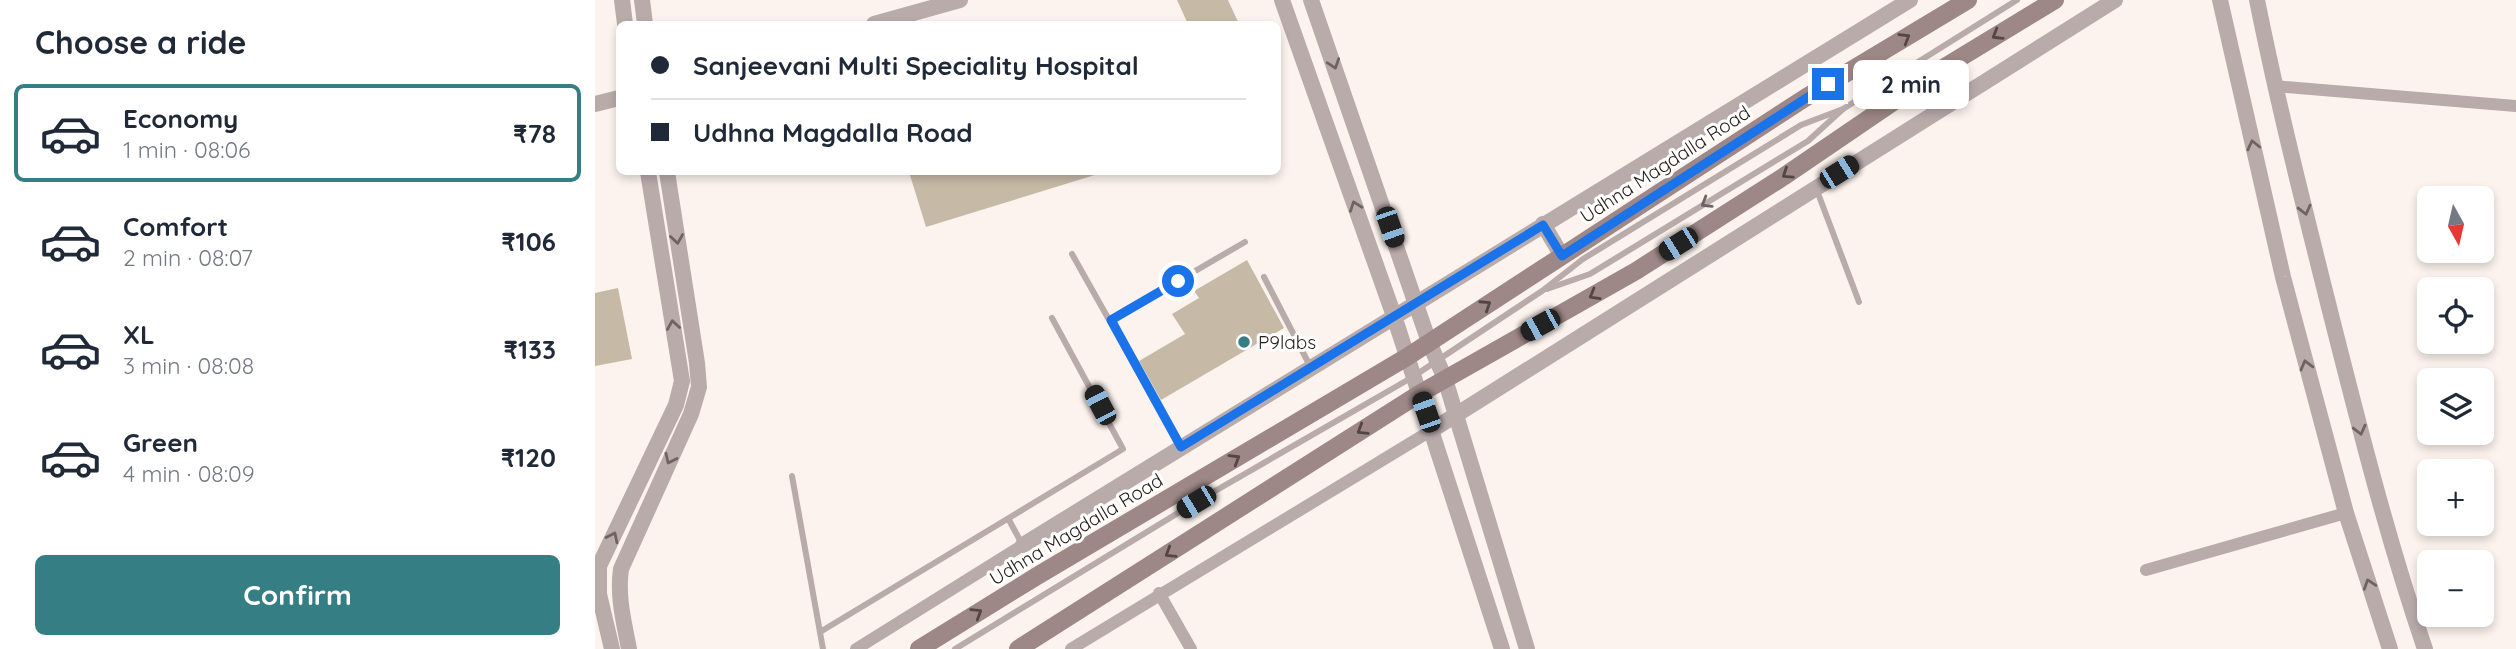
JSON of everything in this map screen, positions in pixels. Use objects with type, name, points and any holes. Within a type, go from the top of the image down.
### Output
[{"type":"main road","name":"Udhna Magdalla Road","points":[[919,649],[1049,568],[1407,357],[1805,98],[1968,0]]},
{"type":"main road","points":[[1018,649],[1419,394],[1636,271],[1783,177],[1940,70],[2055,0]]},
{"type":"street","points":[[622,0],[625,21]]},
{"type":"street","points":[[642,0],[645,21]]},
{"type":"street","points":[[1282,0],[1394,316],[1502,649]]},
{"type":"street","points":[[1311,0],[1429,342],[1445,379],[1527,649]]},
{"type":"street","points":[[856,649],[1910,0]]},
{"type":"street","points":[[1071,649],[1159,593],[1432,430],[2115,0]]},
{"type":"street","points":[[2220,0],[2283,277],[2346,513],[2390,649]]},
{"type":"street","points":[[2257,0],[2274,86],[2374,485],[2396,566],[2425,649]]},
{"type":"street","points":[[885,21],[955,1]]},
{"type":"street","points":[[2274,86],[2516,106]]},
{"type":"street","points":[[595,104],[616,99]]},
{"type":"street","points":[[612,649],[597,584],[599,566],[676,405],[682,381],[648,175]]},
{"type":"street","points":[[629,649],[621,611],[621,569],[691,414],[699,387],[667,175]]},
{"type":"street","points":[[1543,225],[1562,256]]},
{"type":"street","points":[[2145,570],[2346,513]]},
{"type":"street","points":[[1159,593],[1191,649]]},
{"type":"lane","points":[[1542,291],[1590,274],[1808,141],[1843,109],[2017,0]]},
{"type":"lane","points":[[955,649],[1196,502],[1414,376],[1542,291],[1583,259],[1801,125],[1843,109]]},
{"type":"lane","points":[[1816,187],[1859,302]]},
{"type":"lane","points":[[1111,320],[1245,242]]},
{"type":"lane","points":[[1073,254],[1181,447]]},
{"type":"lane","points":[[1264,277],[1311,368]]},
{"type":"lane","points":[[820,632],[1123,449],[1052,318]]},
{"type":"lane","points":[[792,476],[823,649]]},
{"type":"lane","points":[[1009,520],[1023,545]]},
{"type":"building","points":[[1177,0],[1228,0],[1238,21],[1187,21]]},
{"type":"building","points":[[910,175],[1095,175],[926,227]]},
{"type":"building","points":[[1247,260],[1284,328],[1161,400],[1139,361],[1185,334],[1172,314],[1199,298],[1194,291]]},
{"type":"building","points":[[618,288],[632,359],[595,366],[595,293]]},
{"type":"place","name":"P9labs","points":[[1244,342]]},
{"type":"route","points":[[1178,281],[1111,320],[1181,447],[1543,225],[1562,256],[1828,84]]}]
